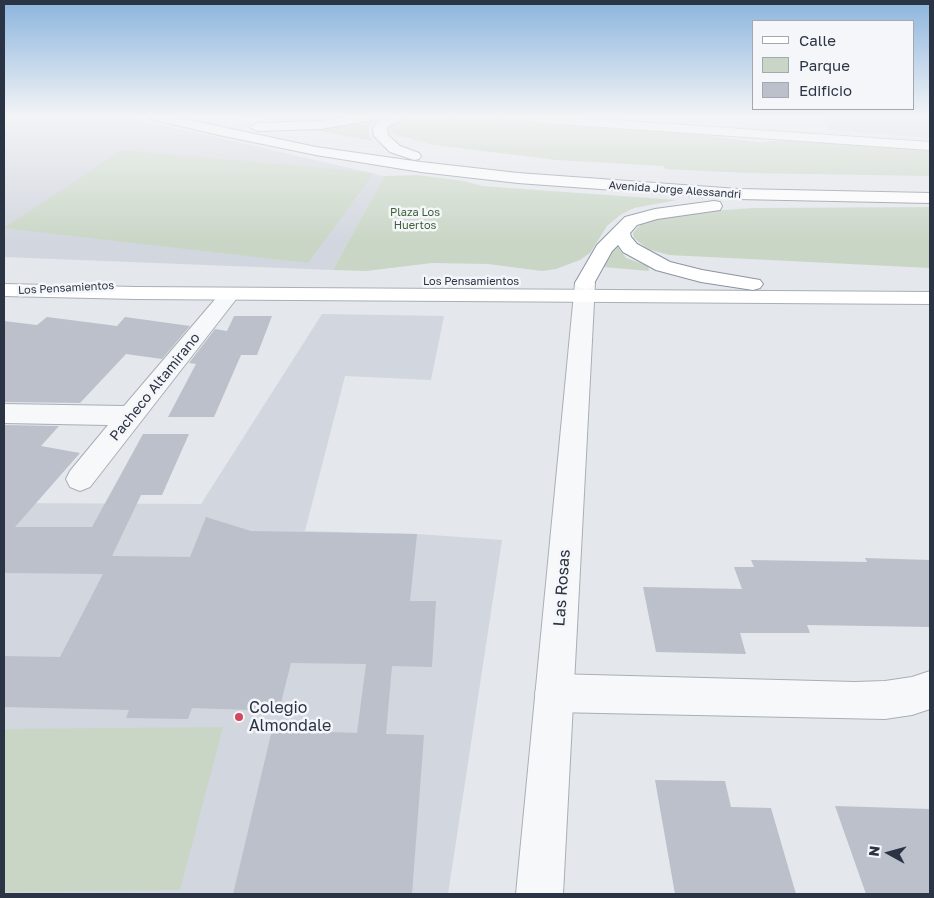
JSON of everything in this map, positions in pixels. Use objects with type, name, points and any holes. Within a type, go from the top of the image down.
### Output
[{"type":"main road","name":"Avenida Jorge Alessandri","points":[[363,158],[459,172],[620,187],[803,196],[930,198]]},
{"type":"main road","name":"Avenida Jorge Alessandri","points":[[431,158],[537,170],[678,180],[799,186],[930,188]]},
{"type":"main road","points":[[584,288],[604,249],[631,221],[655,214],[803,196]]},
{"type":"main road","points":[[620,231],[622,238],[630,248],[663,266],[701,276],[753,284]]},
{"type":"main road","name":"Los Pensamientos","points":[[8,290],[235,282],[584,288],[930,298]]},
{"type":"main road","name":"Los Pensamientos","points":[[8,290],[230,294],[753,284],[930,288]]},
{"type":"street","name":"Las Rosas","points":[[539,894],[584,288]]},
{"type":"street","name":"Pacheco Altamirano","points":[[80,479],[230,294]]},
{"type":"street","points":[[4,414],[131,416]]},
{"type":"street","points":[[554,693],[855,701],[885,700],[912,696],[930,690]]},
{"type":"shaded area","points":[[4,158],[306,158],[384,176],[333,270],[4,257]]},
{"type":"shaded area","name":"Colegio Almondale","points":[[322,314],[444,316],[431,380],[345,376],[305,531],[417,534],[502,540],[448,894],[4,894],[4,503],[201,504]]},
{"type":"green space","points":[[110,158],[209,158],[374,173],[308,263],[4,228]]},
{"type":"green space","points":[[539,158],[930,158],[930,176],[746,173],[665,169],[664,166]]},
{"type":"green space","name":"Plaza Los Huertos","points":[[418,175],[464,181],[482,186],[677,200],[634,208],[620,215],[607,226],[590,253],[580,260],[556,269],[542,271],[488,264],[432,263],[366,271],[333,270],[384,176]]},
{"type":"green space","points":[[930,207],[930,268],[669,255],[648,249],[634,238],[633,233],[642,223],[652,219],[710,211],[753,208]]},
{"type":"green space","points":[[615,243],[626,258],[648,266],[649,271],[603,267]]},
{"type":"green space","points":[[223,727],[180,890],[4,892],[4,729]]},
{"type":"building","points":[[234,316],[272,316],[257,355],[241,355],[214,417],[168,417],[196,364],[189,363],[215,329],[227,331]]},
{"type":"building","points":[[47,317],[117,326],[125,317],[190,326],[162,359],[126,354],[80,403],[4,402],[4,321],[37,325]]},
{"type":"building","points":[[4,425],[59,426],[41,446],[80,453],[15,527],[92,527],[143,434],[189,434],[162,495],[141,495],[112,556],[190,557],[206,517],[251,531],[417,534],[410,601],[436,601],[432,667],[392,666],[386,734],[424,735],[412,894],[233,894],[272,730],[357,733],[366,664],[291,663],[279,711],[192,708],[188,719],[126,718],[129,710],[4,707],[4,656],[60,657],[103,574],[4,573]]},
{"type":"building","points":[[865,558],[930,560],[930,627],[807,625],[810,633],[740,633],[746,654],[656,652],[643,587],[742,589],[734,567],[754,567],[751,560],[867,562]]},
{"type":"building","points":[[655,780],[725,781],[731,807],[771,808],[796,894],[675,894]]},
{"type":"building","points":[[835,806],[930,809],[930,894],[866,894]]},
{"type":"place","name":"Colegio Almondale","points":[[239,717]]}]
